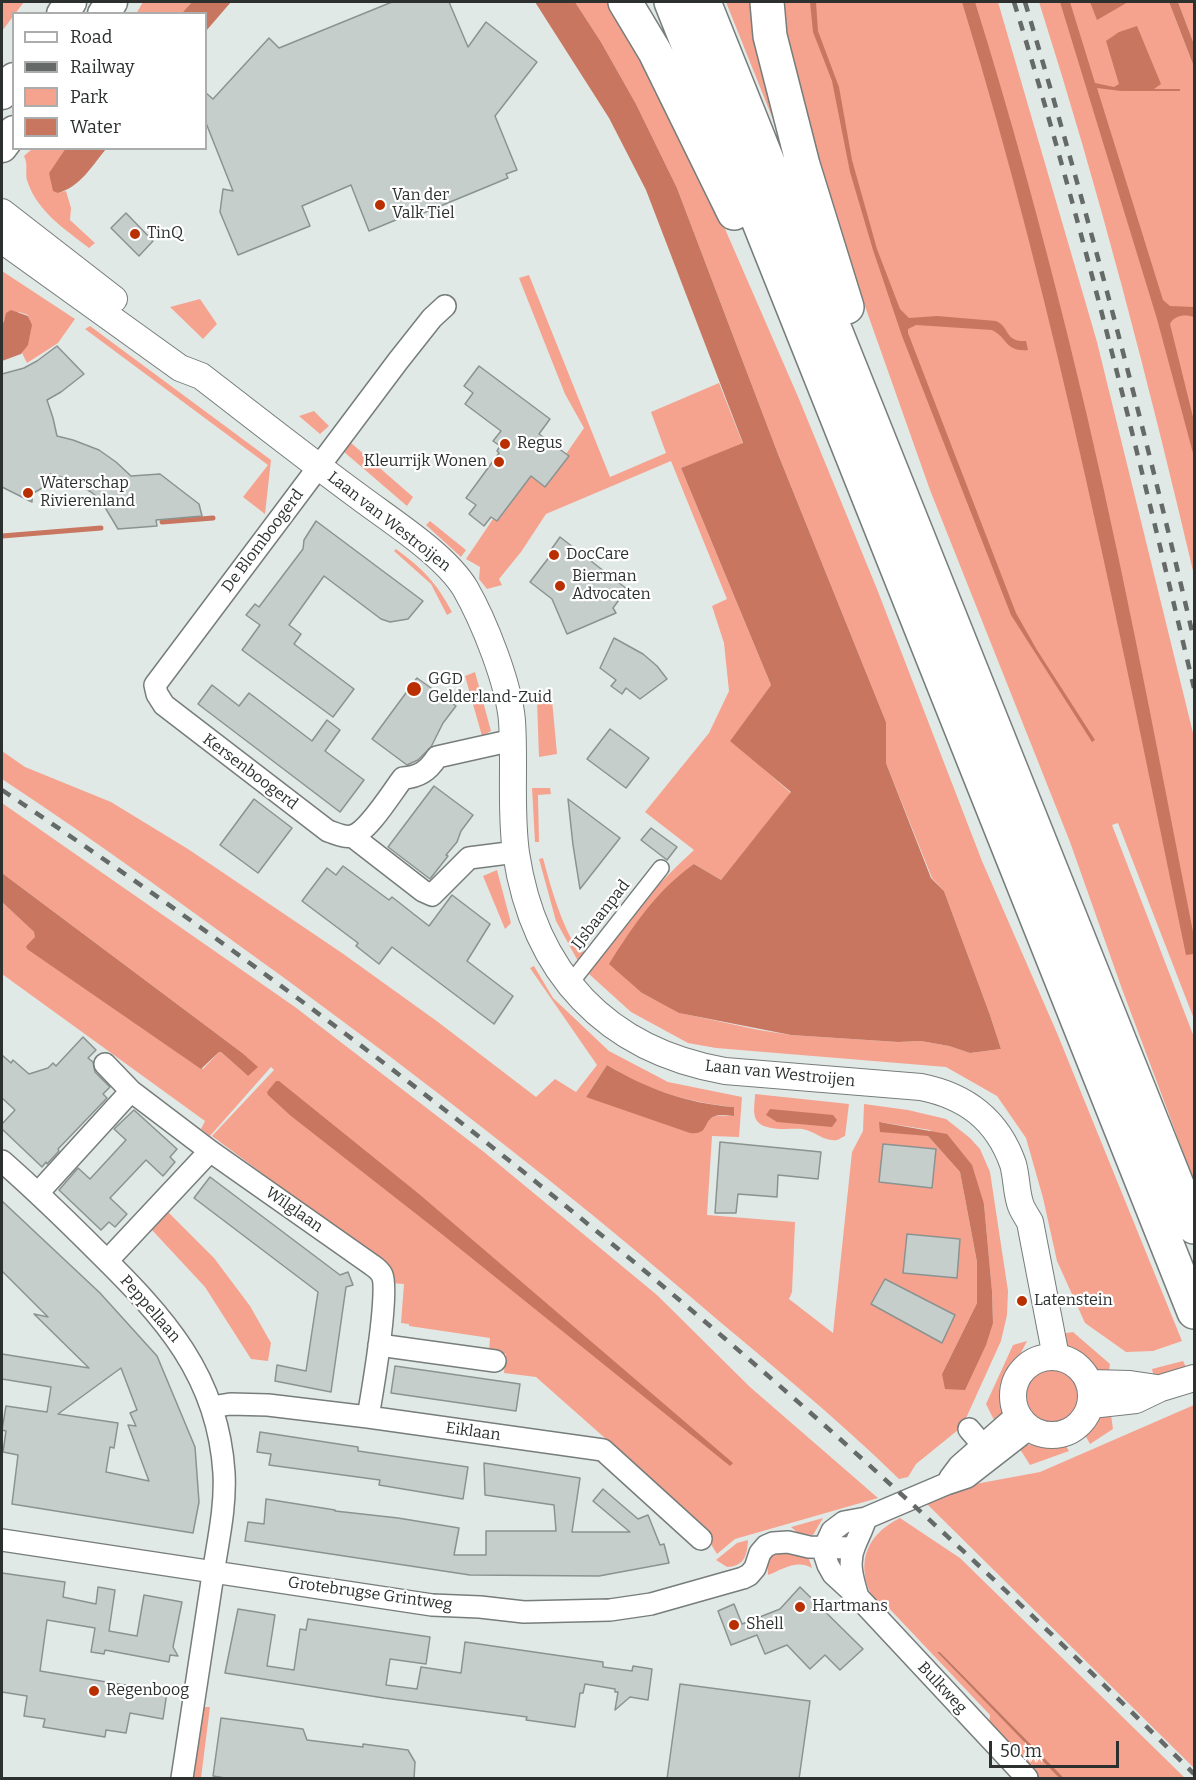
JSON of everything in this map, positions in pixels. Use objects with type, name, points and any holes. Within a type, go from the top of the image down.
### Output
[{"type":"highway","points":[[625,2],[655,52],[851,452]]},
{"type":"highway","points":[[671,2],[1194,1312]]},
{"type":"highway","points":[[704,2],[1194,1227]]},
{"type":"highway","points":[[767,2],[770,36],[803,165],[910,516]]},
{"type":"main road","points":[[2,94],[12,81]]},
{"type":"main road","points":[[2,147],[12,134]]},
{"type":"street","name":"Laan van Westroijen","points":[[2,212],[189,357],[201,376]]},
{"type":"street","name":"Laan van Westroijen","points":[[2,240],[180,368],[201,376],[427,549],[452,571],[473,604],[507,690],[512,718],[512,797],[516,852],[522,880],[546,948],[568,985],[585,1002],[622,1032],[664,1055],[694,1065],[725,1071],[921,1087],[939,1091],[966,1102],[984,1117],[1004,1144],[1013,1166],[1021,1205],[1030,1222],[1047,1358]]},
{"type":"street","name":"De Blomboogerd","points":[[157,694],[155,685],[425,327],[445,306]]},
{"type":"street","name":"Kersenboogerd","points":[[157,694],[164,705],[328,831],[342,836],[352,836],[423,891],[432,895],[469,858],[516,852]]},
{"type":"street","points":[[352,836],[364,829],[403,778],[415,777],[430,768],[437,757],[513,740]]},
{"type":"street","name":"IJsbaanpad","points":[[568,985],[661,868]]},
{"type":"street","points":[[105,1064],[131,1091],[210,1151],[107,1261]]},
{"type":"street","points":[[38,1192],[131,1091]]},
{"type":"street","name":"Wilglaan","points":[[210,1151],[372,1265],[382,1275],[384,1286],[379,1345],[368,1417]]},
{"type":"street","name":"Peppellaan","points":[[2,1161],[38,1192],[170,1328],[198,1374],[212,1407],[223,1456],[225,1493],[182,1779]]},
{"type":"street","points":[[379,1345],[495,1361]]},
{"type":"street","points":[[1047,1358],[1067,1359],[1084,1373],[1090,1394],[1086,1416],[1080,1424],[1070,1431],[1054,1435],[1045,1434],[1024,1421],[1014,1400],[1014,1386],[1026,1367],[1047,1358]]},
{"type":"street","points":[[1090,1394],[1136,1400],[1161,1388],[1194,1378]]},
{"type":"street","name":"Eiklaan","points":[[212,1407],[230,1404],[268,1405],[603,1450],[701,1539]]},
{"type":"street","points":[[946,1484],[959,1466],[981,1444],[1024,1421]]},
{"type":"street","points":[[825,1546],[829,1537],[844,1522],[866,1518],[967,1477],[981,1444]]},
{"type":"street","points":[[854,1548],[862,1533],[866,1518]]},
{"type":"street","name":"Grotebrugse Grintweg","points":[[2,1540],[432,1605],[524,1612],[610,1610],[651,1604],[717,1587],[749,1575],[760,1553],[766,1546],[773,1543],[788,1542],[809,1547],[854,1548]]},
{"type":"street","name":"Bulkweg","points":[[825,1546],[825,1556],[833,1574],[858,1597],[1027,1779]]},
{"type":"street","name":"Bulkweg","points":[[854,1548],[851,1569],[858,1597]]},
{"type":"green space","points":[[2,2],[24,2],[16,12],[12,12],[12,18],[2,31]]},
{"type":"green space","points":[[143,2],[192,2],[183,12],[137,12]]},
{"type":"green space","points":[[575,2],[613,2],[689,146],[799,399],[877,589],[982,861],[1057,1033],[1182,1341],[1153,1351],[1126,1352],[1085,1323],[1057,1261],[1043,1198],[1026,1138],[997,1096],[946,1067],[716,1048],[688,1043],[631,1012],[589,974],[637,909],[694,850],[645,812],[709,733],[729,691],[724,643],[712,606],[727,599],[671,461],[546,514],[521,552],[499,579],[502,585],[487,589],[479,579],[480,567],[466,559],[495,516],[500,518],[531,476],[546,483],[584,428],[565,394],[519,278],[529,275],[610,477],[666,453],[651,412],[719,383],[743,444],[681,468],[771,685],[731,740],[791,793],[721,880],[694,864],[642,993],[680,1013],[791,1035],[898,1042],[921,1041],[949,1046],[970,1053],[1001,1049],[944,891],[932,878],[886,763],[886,722],[778,454],[677,188],[636,104]]},
{"type":"green space","points":[[726,2],[761,2],[778,132]]},
{"type":"green space","points":[[783,2],[998,2],[1097,342],[1194,737],[1194,1019],[1118,823],[1112,825],[1194,1037],[1194,1181],[1070,842],[930,490],[837,227],[790,54]]},
{"type":"green space","points":[[1039,2],[1169,2],[1194,67],[1194,575],[1122,287]]},
{"type":"green space","points":[[1178,2],[1194,2],[1194,44]]},
{"type":"green space","points":[[31,150],[65,150],[49,173],[58,193],[66,191],[71,208],[70,220],[95,243],[89,248],[54,220],[39,203],[27,180],[24,156]]},
{"type":"green space","points":[[2,271],[75,319],[58,343],[27,363],[22,353],[30,334],[30,320],[28,315],[19,312],[2,323]]},
{"type":"green space","points":[[200,299],[217,324],[203,339],[170,307]]},
{"type":"green space","points":[[90,326],[271,460],[265,514],[243,497],[268,465],[85,329]]},
{"type":"green space","points":[[314,411],[329,426],[320,434],[299,416]]},
{"type":"green space","points":[[350,442],[413,497],[407,506],[343,451]]},
{"type":"green space","points":[[430,521],[466,550],[461,557],[426,525]]},
{"type":"green space","points":[[396,549],[428,577],[452,612],[447,615],[431,584],[394,551]]},
{"type":"green space","points":[[475,672],[491,731],[482,736],[465,676]]},
{"type":"green space","points":[[537,700],[552,700],[557,754],[539,757]]},
{"type":"green space","points":[[2,751],[25,767],[111,802],[188,849],[342,953],[438,1022],[536,1097],[555,1079],[576,1092],[597,1065],[530,968],[534,966],[553,998],[609,1051],[668,1082],[742,1097],[739,1137],[712,1136],[707,1215],[795,1222],[792,1292],[789,1299],[833,1333],[852,1152],[863,1131],[864,1104],[908,1110],[946,1119],[980,1149],[990,1172],[1008,1291],[1007,1315],[1001,1341],[967,1416],[958,1430],[916,1464],[908,1477],[899,1479],[849,1432],[771,1365],[643,1257],[493,1136],[287,980],[2,779]],"holes":[[[607,1065],[668,1094],[699,1102],[734,1107],[734,1116],[715,1116],[710,1119],[586,1097]],[[879,1122],[930,1130],[984,1204],[993,1323],[942,1374],[977,1303],[977,1262],[960,1172],[928,1136]]]},
{"type":"green space","points":[[532,788],[550,788],[551,794],[538,795],[539,842],[535,842]]},
{"type":"green space","points":[[2,803],[295,1007],[484,1152],[657,1295],[750,1387],[878,1498],[735,1539],[717,1554],[709,1541],[710,1531],[536,1377],[504,1373],[506,1354],[489,1351],[490,1338],[401,1323],[404,1284],[391,1283],[392,1270],[212,1136],[274,1070],[271,1067],[210,1136],[201,1129],[205,1121],[2,974],[2,902],[34,932],[36,937],[26,946],[203,1069],[221,1052],[248,1076],[241,1052],[2,873]]},
{"type":"green space","points":[[543,858],[558,907],[573,942],[579,953],[590,949],[579,963],[556,921],[539,859]]},
{"type":"green space","points":[[497,870],[511,923],[505,929],[483,876]]},
{"type":"green space","points":[[755,1094],[849,1104],[845,1136],[832,1140],[802,1129],[766,1127],[757,1121],[755,1115]]},
{"type":"green space","points":[[168,1212],[214,1258],[250,1306],[271,1343],[268,1361],[251,1359],[205,1287],[152,1230]]},
{"type":"green space","points":[[1073,1332],[1110,1364],[1108,1380],[1090,1369],[1065,1348],[1059,1334]]},
{"type":"green space","points":[[1027,1341],[1006,1382],[1006,1407],[996,1424],[986,1404],[1013,1345]]},
{"type":"green space","points":[[1183,1361],[1187,1369],[1154,1377],[1152,1369]]},
{"type":"green space","points":[[1048,1369],[1058,1369],[1068,1373],[1076,1381],[1080,1396],[1076,1411],[1068,1419],[1058,1423],[1048,1423],[1038,1419],[1030,1411],[1026,1401],[1026,1391],[1030,1381],[1038,1373]]},
{"type":"green space","points":[[1194,1405],[1194,1768],[927,1504],[970,1485],[1040,1472]]},
{"type":"green space","points":[[1110,1408],[1113,1429],[1090,1444],[1084,1433]]},
{"type":"green space","points":[[1063,1441],[1069,1451],[1030,1465],[1018,1446]]},
{"type":"green space","points":[[823,1518],[813,1535],[799,1534],[791,1527]]},
{"type":"green space","points":[[900,1518],[960,1558],[1185,1778],[1064,1778],[940,1652],[937,1652],[1059,1778],[1040,1778],[989,1725],[990,1715],[883,1602],[875,1602],[865,1577],[866,1554],[878,1534],[887,1525]]},
{"type":"green space","points":[[748,1540],[746,1555],[738,1564],[727,1567],[716,1560],[737,1543]]},
{"type":"green space","points":[[792,1550],[809,1559],[812,1568],[801,1564],[768,1575],[767,1561],[773,1552]]},
{"type":"green space","points":[[204,1707],[210,1707],[201,1778],[193,1778]]},
{"type":"water","points":[[192,2],[231,2],[207,30],[207,12],[183,12]]},
{"type":"water","points":[[535,2],[575,2],[636,104],[677,188],[778,454],[886,722],[886,763],[931,878],[944,891],[1001,1049],[970,1053],[949,1046],[921,1041],[898,1042],[791,1035],[679,1013],[642,993],[609,964],[637,923],[668,885],[694,864],[721,880],[791,792],[730,741],[771,685],[681,468],[743,443],[646,190],[609,118]]},
{"type":"water","points":[[810,2],[816,2],[818,31],[839,87],[852,160],[877,249],[900,309],[909,318],[937,316],[996,321],[1014,339],[1026,341],[1028,350],[1021,350],[1011,347],[992,330],[916,325],[908,329],[1016,613],[1095,740],[1092,742],[1011,615],[902,336],[850,172],[832,81],[813,32]]},
{"type":"water","points":[[962,2],[975,2],[1025,171],[1069,341],[1104,489],[1135,638],[1194,937],[1194,954],[1186,955],[1111,595],[1058,357],[1028,238]]},
{"type":"water","points":[[1060,2],[1070,2],[1095,83],[1114,87],[1119,84],[1106,41],[1119,32],[1137,26],[1161,84],[1154,89],[1180,89],[1180,91],[1121,91],[1097,88],[1163,300],[1170,306],[1194,307],[1194,317],[1180,316],[1170,324],[1194,421],[1194,457],[1157,319]]},
{"type":"water","points":[[1090,2],[1128,2],[1097,20]]},
{"type":"water","points":[[1169,2],[1178,2],[1194,44],[1194,67]]},
{"type":"water","points":[[65,150],[105,150],[79,181],[66,190],[58,193],[53,191],[49,173]]},
{"type":"water","points":[[11,310],[28,316],[32,325],[28,345],[21,354],[2,361],[2,323],[6,313]]},
{"type":"water","points":[[2,873],[258,1067],[248,1076],[219,1052],[201,1069],[27,949],[26,946],[35,937],[34,932],[2,902]]},
{"type":"water","points":[[607,1065],[668,1094],[699,1102],[734,1107],[734,1116],[713,1117],[703,1130],[690,1133],[586,1097]]},
{"type":"water","points":[[276,1081],[279,1081],[419,1194],[733,1463],[730,1466],[291,1116],[268,1095],[267,1092]]},
{"type":"water","points":[[770,1109],[833,1115],[837,1120],[832,1127],[777,1122],[766,1115]]},
{"type":"water","points":[[879,1122],[947,1134],[972,1165],[984,1204],[993,1323],[986,1345],[965,1390],[945,1389],[942,1374],[977,1303],[977,1262],[960,1172],[928,1136],[880,1132]]},
{"type":"water","points":[[937,1652],[940,1652],[1064,1778],[1059,1778]]},
{"type":"building","points":[[392,2],[449,2],[468,47],[486,22],[537,62],[495,116],[517,170],[506,174],[508,178],[421,214],[420,210],[369,231],[351,185],[302,206],[310,226],[238,255],[220,212],[223,189],[233,191],[207,126],[207,94],[213,99],[269,38],[279,48]]},
{"type":"building","points":[[126,213],[153,241],[139,256],[111,228]]},
{"type":"building","points":[[57,346],[84,374],[47,400],[57,436],[99,450],[131,476],[160,474],[199,504],[202,516],[156,520],[157,526],[118,529],[100,499],[72,480],[50,474],[42,488],[32,494],[32,502],[2,487],[2,374],[24,368]]},
{"type":"building","points":[[479,366],[550,419],[539,434],[569,456],[545,487],[531,476],[497,521],[491,517],[484,526],[469,514],[476,505],[466,498],[499,453],[497,451],[500,446],[493,441],[501,431],[465,404],[473,393],[464,386]]},
{"type":"building","points":[[316,521],[423,601],[408,619],[390,622],[381,619],[324,576],[289,625],[301,634],[294,644],[354,689],[333,717],[242,650],[260,625],[246,615],[255,604],[259,607],[303,549],[304,540]]},
{"type":"building","points":[[560,537],[627,589],[613,608],[616,613],[567,634],[552,599],[530,582],[550,556],[548,554]]},
{"type":"building","points":[[614,638],[643,654],[667,679],[640,699],[626,688],[622,694],[611,686],[616,680],[600,668]]},
{"type":"building","points":[[417,678],[456,706],[443,723],[431,747],[418,760],[407,765],[372,739]]},
{"type":"building","points":[[212,685],[239,706],[249,693],[312,741],[327,720],[340,730],[325,751],[364,780],[340,812],[198,704]]},
{"type":"building","points":[[610,729],[649,758],[626,788],[587,759]]},
{"type":"building","points":[[434,786],[473,815],[461,831],[457,842],[446,855],[448,856],[430,879],[388,847]]},
{"type":"building","points":[[254,799],[292,828],[258,873],[220,845]]},
{"type":"building","points":[[568,799],[620,838],[580,889],[573,845]]},
{"type":"building","points":[[651,828],[677,847],[667,860],[641,840]]},
{"type":"building","points":[[343,866],[389,900],[392,897],[429,926],[452,895],[490,924],[467,961],[513,996],[494,1024],[392,947],[379,964],[356,946],[358,943],[302,901],[327,868],[336,875]]},
{"type":"building","points":[[83,1037],[96,1050],[88,1058],[93,1062],[95,1072],[110,1087],[103,1094],[107,1098],[42,1167],[2,1129],[2,1124],[15,1110],[2,1098],[2,1055],[11,1063],[13,1060],[29,1074],[48,1068],[53,1063],[56,1066]]},
{"type":"building","points":[[134,1110],[177,1149],[170,1157],[175,1162],[163,1176],[146,1160],[110,1198],[127,1214],[115,1227],[109,1222],[101,1230],[59,1190],[78,1168],[90,1179],[126,1140],[114,1129]]},
{"type":"building","points":[[720,1142],[821,1152],[818,1179],[778,1175],[777,1197],[738,1194],[736,1213],[715,1213]]},
{"type":"building","points":[[883,1144],[936,1149],[932,1188],[879,1182]]},
{"type":"building","points":[[210,1177],[340,1275],[348,1272],[353,1285],[346,1287],[331,1392],[275,1381],[277,1365],[306,1371],[318,1292],[194,1198]]},
{"type":"building","points":[[2,1201],[100,1293],[157,1356],[195,1447],[199,1502],[193,1533],[12,1504],[18,1455],[3,1452],[6,1431],[2,1430],[6,1406],[47,1412],[51,1387],[2,1379],[2,1354],[89,1368],[34,1314],[48,1317],[2,1271]],"holes":[[[121,1368],[137,1410],[130,1413],[136,1426],[128,1425],[149,1481],[106,1472],[110,1447],[114,1448],[118,1423],[58,1414]]]},
{"type":"building","points":[[907,1234],[960,1239],[957,1278],[903,1273]]},
{"type":"building","points":[[885,1279],[955,1315],[942,1343],[871,1304]]},
{"type":"building","points":[[395,1366],[520,1384],[516,1411],[391,1393]]},
{"type":"building","points":[[260,1432],[358,1447],[358,1451],[468,1467],[463,1499],[379,1485],[380,1480],[269,1465],[271,1454],[257,1452]]},
{"type":"building","points":[[484,1463],[580,1478],[572,1532],[630,1532],[593,1501],[603,1489],[638,1519],[648,1515],[660,1545],[664,1544],[669,1563],[599,1576],[470,1575],[245,1541],[248,1522],[264,1524],[266,1499],[459,1528],[454,1555],[486,1555],[486,1531],[556,1531],[554,1505],[485,1495]]},
{"type":"building","points":[[2,1573],[65,1582],[63,1597],[96,1604],[98,1587],[115,1590],[109,1631],[137,1636],[144,1595],[182,1602],[173,1647],[178,1656],[170,1655],[169,1662],[105,1650],[104,1654],[91,1652],[95,1628],[47,1620],[40,1671],[167,1692],[163,1719],[130,1713],[126,1733],[106,1730],[105,1737],[43,1727],[45,1719],[24,1716],[27,1696],[2,1692]]},
{"type":"building","points":[[800,1587],[863,1649],[840,1670],[825,1655],[810,1669],[787,1645],[765,1654],[757,1635],[731,1645],[718,1611],[734,1604],[742,1624],[780,1609]]},
{"type":"building","points":[[238,1609],[275,1615],[267,1666],[294,1670],[300,1629],[306,1630],[308,1619],[430,1637],[426,1664],[390,1659],[386,1685],[417,1689],[421,1667],[461,1673],[465,1642],[603,1662],[603,1667],[632,1671],[633,1666],[652,1669],[648,1700],[630,1697],[615,1710],[618,1692],[615,1692],[615,1689],[585,1684],[583,1693],[580,1693],[575,1727],[526,1720],[527,1717],[384,1698],[225,1673]]},
{"type":"building","points":[[680,1684],[810,1701],[799,1779],[667,1779]]},
{"type":"building","points":[[221,1718],[303,1729],[307,1740],[408,1750],[415,1762],[414,1779],[231,1779],[213,1776]]},
{"type":"waterway","points":[[162,522],[213,518]]},
{"type":"waterway","points":[[2,536],[101,528]]},
{"type":"railway","points":[[1014,2],[1087,258],[1194,688]]},
{"type":"railway","points":[[1025,2],[1114,320],[1194,640]]},
{"type":"railway","points":[[2,790],[161,900],[318,1013],[472,1131],[622,1252],[770,1377],[915,1506],[1056,1638],[1194,1774]]},
{"type":"place","name":"Van der Valk Tiel","points":[[380,205]]},
{"type":"place","name":"TinQ","points":[[135,234]]},
{"type":"place","name":"Regus","points":[[505,444]]},
{"type":"place","name":"Kleurrijk Wonen","points":[[499,462]]},
{"type":"place","name":"Waterschap Rivierenland","points":[[28,493]]},
{"type":"place","name":"DocCare","points":[[554,555]]},
{"type":"place","name":"Bierman Advocaten","points":[[560,586]]},
{"type":"place","name":"GGD Gelderland-Zuid","points":[[414,689]]},
{"type":"place","name":"Latenstein","points":[[1022,1301]]},
{"type":"place","name":"Hartmans","points":[[800,1607]]},
{"type":"place","name":"Shell","points":[[734,1625]]},
{"type":"place","name":"Regenboog","points":[[94,1691]]}]
